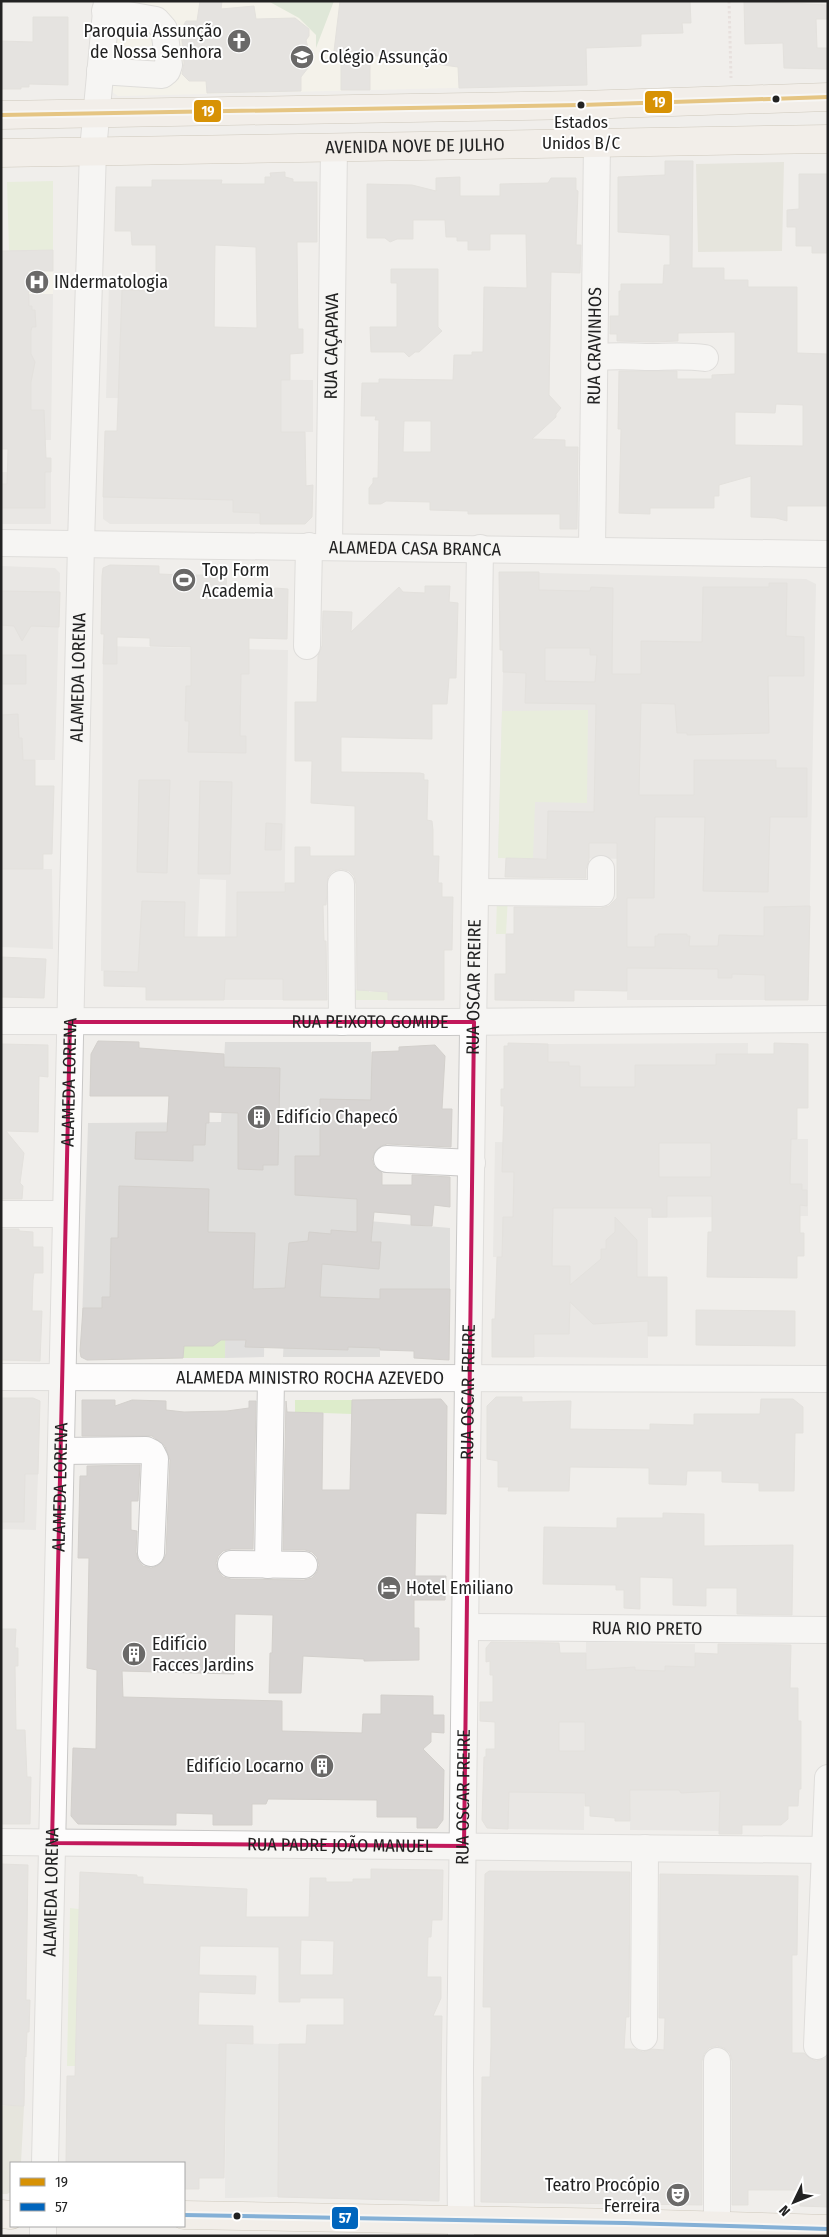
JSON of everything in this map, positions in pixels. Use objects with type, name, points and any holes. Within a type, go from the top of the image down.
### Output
[{"type":"main road","points":[[1,115],[581,105],[828,97]]},
{"type":"main road","name":"AVENIDA NOVE DE JULHO","points":[[1,153],[828,139]]},
{"type":"main road","points":[[185,2215],[461,2228],[717,2225],[828,2229]]},
{"type":"street","name":"ALAMEDA LORENA","points":[[44,2162],[81,543],[93,150],[106,6]]},
{"type":"street","points":[[100,71],[162,75],[167,71],[168,65],[164,29],[161,23],[106,6]]},
{"type":"street","name":"RUA CRAVINHOS","points":[[592,550],[597,142]]},
{"type":"street","name":"RUA CAÇAPAVA","points":[[307,646],[319,546],[334,147]]},
{"type":"street","points":[[594,357],[686,355],[705,358]]},
{"type":"street","name":"ALAMEDA CASA BRANCA","points":[[1,543],[828,554]]},
{"type":"street","name":"RUA OSCAR FREIRE","points":[[461,2228],[460,2070],[480,548]]},
{"type":"street","points":[[476,892],[601,893],[601,869]]},
{"type":"street","points":[[341,884],[342,1022]]},
{"type":"street","name":"RUA PEIXOTO GOMIDE","points":[[1,1021],[474,1022],[828,1019]]},
{"type":"street","points":[[388,1159],[472,1163]]},
{"type":"street","points":[[1,1214],[66,1220]]},
{"type":"street","points":[[1,1224],[66,1220]]},
{"type":"street","name":"ALAMEDA MINISTRO ROCHA AZEVEDO","points":[[1,1377],[828,1379]]},
{"type":"street","points":[[268,1565],[271,1378]]},
{"type":"street","points":[[61,1451],[146,1450],[152,1453],[155,1459],[151,1553]]},
{"type":"street","points":[[231,1564],[304,1566]]},
{"type":"street","name":"RUA RIO PRETO","points":[[466,1627],[828,1630]]},
{"type":"street","points":[[817,2046],[827,1850],[828,1778]]},
{"type":"street","name":"RUA PADRE JOÃO MANUEL","points":[[1,1842],[827,1850]]},
{"type":"street","points":[[644,2037],[645,1848]]},
{"type":"street","points":[[717,2061],[717,2225]]},
{"type":"path","points":[[729,1],[732,99]]},
{"type":"highlighted area","points":[[70,1022],[474,1022],[464,1846],[52,1843]]},
{"type":"shaded area","name":"Colégio Assunção","points":[[120,1],[489,1],[491,87],[118,96],[111,91],[110,86]]},
{"type":"shaded area","points":[[784,162],[782,251],[698,252],[696,164]]},
{"type":"shaded area","name":"INdermatologia","points":[[22,271],[53,271],[53,294],[21,294]]},
{"type":"shaded area","points":[[109,282],[215,282],[214,379],[313,380],[313,432],[261,432],[260,524],[110,524],[103,519],[103,497],[213,399],[106,398]]},
{"type":"shaded area","points":[[1,294],[53,294],[51,440],[1,440]]},
{"type":"shaded area","points":[[1,472],[51,472],[51,524],[1,524]]},
{"type":"shaded area","points":[[1,566],[55,568],[60,573],[55,760],[1,760]]},
{"type":"shaded area","points":[[499,572],[806,579],[816,584],[808,1000],[627,1000],[627,898],[654,898],[654,859],[498,858],[503,672],[545,673],[545,627],[500,626]]},
{"type":"shaded area","points":[[103,646],[288,650],[283,1000],[224,1000],[226,880],[200,879],[196,973],[101,971]]},
{"type":"shaded area","points":[[1,865],[28,869],[52,869],[53,949],[1,947]]},
{"type":"shaded area","points":[[225,1042],[371,1042],[371,1149],[357,1199],[357,1220],[450,1228],[450,1289],[380,1289],[380,1357],[283,1357],[284,1336],[226,1289],[225,1358],[183,1358],[184,1289],[82,1322],[88,1123],[221,1122]]},
{"type":"shaded area","points":[[748,1043],[747,1139],[808,1139],[808,1216],[648,1218],[648,1358],[534,1357],[536,1258],[493,1257],[495,1142],[549,1143],[548,1044]]},
{"type":"shaded area","points":[[226,1288],[265,1288],[264,1357],[225,1358]]},
{"type":"shaded area","points":[[1,1474],[38,1474],[36,1530],[1,1529]]},
{"type":"shaded area","points":[[586,1642],[695,1644],[694,1745],[720,1746],[719,1831],[630,1830],[631,1744],[585,1744],[584,1830],[508,1829],[509,1742],[559,1722],[585,1722]]},
{"type":"shaded area","points":[[226,2043],[279,2044],[278,2197],[225,2198]]},
{"type":"shaded area","points":[[1,2106],[24,2106],[21,2162],[10,2162],[10,2192],[1,2194]]},
{"type":"green space","points":[[268,1],[334,1],[316,48],[316,35],[299,18]]},
{"type":"green space","points":[[53,181],[53,250],[9,251],[7,182]]},
{"type":"green space","points":[[588,710],[587,803],[535,802],[533,859],[498,858],[502,711]]},
{"type":"green space","points":[[497,896],[508,896],[506,934],[496,934]]},
{"type":"green space","points":[[369,989],[369,992],[388,989],[388,1000],[348,1000],[348,990]]},
{"type":"green space","points":[[218,1340],[226,1340],[225,1358],[183,1358],[184,1341],[212,1346]]},
{"type":"green space","points":[[295,1400],[352,1400],[352,1414],[295,1412]]},
{"type":"green space","points":[[70,1908],[79,1909],[76,2066],[67,2066]]},
{"type":"building","name":"Paroquia Assunção de Nossa Senhora","points":[[200,1],[222,1],[221,9],[254,6],[256,19],[295,18],[309,29],[309,36],[306,40],[308,48],[306,47],[311,64],[301,77],[301,91],[207,93],[206,81],[189,81],[182,74],[184,63],[181,30],[186,21],[197,21]]},
{"type":"building","points":[[340,1],[690,1],[691,23],[682,23],[683,33],[641,34],[641,46],[586,48],[587,85],[459,88],[458,67],[370,55],[370,90],[341,90],[341,52],[334,51]]},
{"type":"building","points":[[744,1],[828,5],[828,19],[816,19],[817,48],[828,48],[828,69],[784,68],[783,43],[745,44]]},
{"type":"building","points":[[33,17],[68,17],[68,85],[29,84],[29,87],[21,87],[21,89],[1,89],[1,41],[33,42]]},
{"type":"building","points":[[665,161],[693,161],[692,268],[724,268],[724,280],[748,280],[748,287],[797,287],[797,353],[827,354],[828,506],[787,506],[787,521],[776,518],[751,517],[751,476],[719,485],[719,496],[714,496],[714,508],[650,508],[650,514],[619,513],[621,429],[618,429],[619,371],[677,371],[677,379],[712,379],[712,375],[735,374],[735,332],[678,333],[678,341],[653,342],[617,341],[617,334],[610,334],[610,316],[619,316],[619,291],[621,291],[621,284],[663,284],[664,265],[670,265],[670,235],[618,232],[618,177],[665,175]],"holes":[[[776,404],[803,405],[803,446],[735,445],[735,412],[775,413]]]},
{"type":"building","points":[[285,172],[285,177],[293,179],[293,182],[317,182],[317,242],[297,242],[298,329],[303,329],[303,353],[290,354],[290,380],[281,380],[281,432],[305,432],[306,486],[313,485],[312,517],[305,524],[260,524],[260,513],[233,512],[233,500],[103,497],[105,431],[117,431],[122,290],[156,291],[156,245],[132,245],[131,231],[115,231],[116,187],[152,187],[152,180],[222,180],[221,184],[265,184],[265,177],[271,177],[270,173]],"holes":[[[215,245],[256,247],[257,328],[214,327]]]},
{"type":"building","points":[[799,174],[828,174],[827,253],[812,253],[812,246],[796,246],[796,227],[787,227],[787,210],[799,209]]},
{"type":"building","points":[[460,177],[460,196],[500,196],[500,184],[548,183],[551,178],[576,178],[576,190],[578,191],[576,245],[581,245],[580,273],[551,272],[549,395],[561,408],[556,417],[532,439],[565,440],[565,447],[578,447],[577,529],[560,529],[560,514],[468,514],[468,511],[430,510],[430,502],[386,501],[381,504],[369,504],[369,488],[373,483],[373,478],[378,478],[379,420],[375,420],[376,416],[361,416],[362,383],[379,383],[379,379],[453,380],[454,355],[472,355],[472,352],[483,352],[484,287],[527,288],[526,234],[490,234],[490,250],[468,250],[468,241],[457,241],[457,237],[446,237],[445,220],[413,220],[413,239],[397,239],[390,242],[385,238],[367,238],[367,184],[412,185],[436,191],[436,178]],"holes":[[[404,421],[431,421],[431,452],[403,452]]]},
{"type":"building","points":[[53,250],[53,271],[28,271],[29,306],[32,306],[32,310],[35,310],[36,327],[32,327],[31,331],[31,354],[35,362],[31,382],[31,410],[44,410],[46,458],[51,458],[51,472],[45,472],[45,508],[1,508],[1,484],[7,484],[8,449],[1,449],[1,251]]},
{"type":"building","points":[[391,269],[438,269],[438,327],[442,331],[419,352],[415,352],[409,357],[404,352],[371,352],[370,327],[397,327],[397,283],[391,283]]},
{"type":"building","points":[[110,565],[159,566],[159,574],[185,575],[208,575],[208,567],[227,567],[226,590],[274,591],[275,588],[288,589],[287,639],[249,638],[249,674],[241,674],[240,736],[246,736],[246,753],[188,752],[189,721],[185,721],[186,686],[191,686],[191,647],[150,646],[150,638],[117,637],[117,664],[103,664],[104,634],[101,634],[102,576],[103,568]]},
{"type":"building","points":[[499,572],[539,572],[539,590],[590,591],[591,587],[613,588],[612,674],[641,674],[641,641],[702,642],[703,587],[769,587],[769,583],[787,583],[786,636],[804,637],[804,676],[768,676],[769,733],[687,735],[687,733],[677,733],[675,704],[641,703],[639,795],[694,795],[694,760],[776,760],[776,768],[807,768],[807,817],[770,817],[768,892],[703,891],[705,817],[655,817],[654,898],[627,898],[627,947],[655,947],[655,936],[658,936],[658,934],[687,934],[687,936],[690,936],[689,946],[718,946],[719,935],[764,936],[764,907],[810,906],[808,1000],[765,1000],[765,975],[732,974],[732,978],[718,978],[718,969],[627,968],[627,991],[574,990],[574,1001],[495,1000],[495,974],[506,974],[506,934],[514,934],[514,907],[601,908],[609,906],[617,898],[617,843],[589,843],[586,878],[505,877],[506,858],[547,859],[548,811],[594,812],[596,704],[525,703],[526,673],[503,672],[503,650],[500,650]],"holes":[[[545,648],[590,648],[590,655],[597,655],[595,682],[545,681]]]},
{"type":"building","points":[[425,586],[450,586],[449,602],[458,603],[456,678],[449,678],[447,704],[432,704],[432,739],[341,737],[341,772],[420,773],[424,774],[424,780],[428,780],[427,820],[432,821],[433,856],[439,856],[438,883],[442,883],[442,897],[453,897],[452,950],[444,950],[444,1000],[388,1000],[388,992],[357,990],[356,884],[354,876],[349,871],[341,869],[333,871],[328,877],[326,905],[323,905],[327,1000],[283,1000],[283,979],[225,979],[224,1000],[146,1000],[146,987],[104,986],[104,971],[138,972],[142,901],[185,902],[184,937],[237,937],[237,892],[285,892],[285,883],[295,883],[295,847],[310,847],[310,856],[355,856],[355,806],[311,803],[312,761],[295,761],[295,702],[317,702],[318,656],[322,646],[323,611],[352,612],[351,632],[399,587],[403,592],[425,593]]},
{"type":"building","points":[[1,591],[60,592],[59,627],[31,626],[22,641],[14,626],[1,625]]},
{"type":"building","points":[[1,655],[26,655],[26,684],[1,684]]},
{"type":"building","points":[[18,714],[19,738],[22,738],[23,760],[35,760],[35,786],[54,786],[52,854],[43,854],[43,869],[1,869],[1,715]]},
{"type":"building","points":[[139,780],[170,780],[167,873],[137,872]]},
{"type":"building","points":[[200,781],[232,782],[230,874],[198,874]]},
{"type":"building","points":[[266,823],[282,824],[281,850],[265,850]]},
{"type":"building","points":[[1,957],[46,959],[44,998],[1,997]]},
{"type":"building","points":[[98,1041],[139,1042],[139,1048],[224,1054],[224,1067],[280,1068],[278,1165],[263,1165],[263,1170],[238,1169],[238,1113],[209,1112],[209,1123],[206,1123],[205,1145],[193,1145],[193,1161],[135,1159],[136,1132],[167,1132],[169,1096],[90,1096],[91,1054]]},
{"type":"building","points":[[508,1043],[548,1044],[548,1062],[569,1062],[569,1066],[580,1066],[580,1087],[635,1087],[635,1065],[716,1065],[716,1054],[774,1054],[774,1043],[808,1044],[808,1108],[797,1108],[797,1139],[791,1139],[790,1184],[802,1184],[802,1190],[807,1190],[807,1206],[800,1205],[800,1233],[804,1233],[804,1256],[797,1256],[797,1278],[707,1277],[708,1232],[712,1232],[712,1196],[667,1196],[667,1217],[652,1217],[652,1208],[553,1208],[552,1266],[570,1266],[570,1285],[601,1259],[601,1249],[606,1249],[606,1240],[615,1232],[615,1217],[637,1240],[637,1277],[667,1277],[667,1336],[648,1336],[648,1321],[593,1324],[570,1302],[569,1334],[534,1334],[534,1357],[492,1357],[492,1319],[495,1319],[497,1257],[502,1257],[503,1217],[513,1217],[514,1172],[502,1172],[504,1106],[501,1106],[501,1089],[504,1089],[504,1046],[508,1046]],"holes":[[[659,1143],[711,1143],[711,1177],[659,1177]]]},
{"type":"building","points":[[1,1044],[48,1045],[48,1077],[39,1076],[38,1132],[6,1131],[24,1153],[20,1183],[23,1186],[22,1199],[1,1199]]},
{"type":"building","points":[[435,1045],[445,1056],[442,1109],[452,1109],[451,1147],[387,1144],[375,1151],[372,1159],[374,1166],[382,1173],[382,1185],[412,1185],[412,1175],[450,1177],[450,1207],[434,1205],[432,1226],[411,1225],[411,1215],[374,1212],[371,1242],[381,1242],[379,1269],[322,1264],[320,1297],[380,1299],[380,1289],[450,1289],[449,1360],[414,1358],[414,1351],[380,1350],[380,1348],[348,1347],[348,1350],[245,1347],[246,1340],[221,1340],[213,1346],[184,1346],[183,1358],[87,1360],[81,1357],[83,1308],[102,1308],[102,1297],[110,1297],[111,1238],[118,1238],[119,1186],[209,1189],[208,1232],[255,1233],[253,1289],[285,1288],[289,1243],[308,1241],[309,1232],[331,1234],[331,1230],[357,1232],[357,1199],[295,1195],[295,1156],[320,1156],[320,1099],[371,1100],[372,1052],[399,1051],[399,1047]]},
{"type":"building","points":[[1,1229],[19,1229],[19,1231],[33,1232],[33,1247],[43,1247],[43,1273],[34,1273],[32,1311],[42,1311],[40,1361],[1,1360]]},
{"type":"building","points":[[696,1310],[795,1311],[795,1346],[696,1345]]},
{"type":"building","points":[[496,1397],[522,1397],[522,1402],[571,1401],[570,1429],[650,1430],[650,1424],[694,1425],[694,1414],[760,1414],[761,1399],[793,1399],[803,1407],[803,1433],[795,1433],[794,1491],[759,1491],[759,1483],[722,1482],[722,1471],[687,1471],[686,1485],[649,1484],[649,1468],[570,1467],[569,1491],[508,1491],[509,1487],[498,1487],[498,1461],[487,1459],[487,1406]]},
{"type":"building","points":[[1,1398],[33,1398],[40,1401],[38,1474],[25,1474],[24,1522],[1,1522]]},
{"type":"building","points":[[441,1399],[447,1406],[446,1514],[416,1513],[415,1576],[446,1576],[445,1600],[414,1600],[414,1628],[419,1628],[419,1660],[364,1661],[364,1659],[303,1656],[301,1693],[269,1693],[273,1615],[235,1614],[234,1674],[122,1671],[123,1697],[282,1701],[282,1731],[362,1733],[363,1714],[381,1714],[381,1695],[433,1696],[433,1715],[444,1715],[444,1733],[431,1732],[431,1742],[423,1749],[444,1770],[443,1820],[437,1828],[417,1828],[417,1817],[377,1817],[377,1800],[268,1799],[266,1804],[252,1804],[252,1825],[213,1825],[213,1814],[176,1813],[176,1825],[78,1824],[71,1816],[73,1748],[96,1749],[97,1670],[87,1668],[89,1558],[78,1558],[80,1476],[87,1476],[87,1466],[140,1465],[138,1501],[131,1501],[131,1530],[137,1531],[136,1552],[138,1560],[143,1566],[151,1568],[163,1561],[166,1554],[170,1460],[165,1446],[152,1436],[82,1436],[82,1400],[115,1400],[115,1406],[132,1400],[166,1401],[166,1410],[184,1412],[227,1411],[249,1408],[249,1401],[256,1401],[253,1549],[223,1551],[218,1556],[216,1563],[218,1571],[223,1577],[231,1579],[304,1580],[312,1578],[317,1572],[319,1565],[317,1557],[312,1552],[305,1550],[283,1550],[286,1401],[287,1412],[323,1413],[322,1490],[350,1490],[352,1400]]},
{"type":"building","points":[[663,1513],[704,1514],[704,1546],[793,1545],[792,1615],[737,1614],[737,1588],[706,1588],[706,1606],[673,1605],[673,1578],[640,1577],[640,1609],[624,1608],[624,1590],[616,1590],[616,1585],[543,1584],[544,1527],[617,1528],[617,1518],[663,1518]]},
{"type":"building","points":[[1,1629],[16,1629],[15,1648],[18,1648],[18,1666],[15,1666],[16,1730],[25,1730],[27,1777],[31,1777],[30,1824],[1,1824]]},
{"type":"building","points":[[491,1642],[559,1643],[560,1653],[586,1653],[586,1670],[635,1667],[635,1670],[665,1671],[665,1666],[695,1667],[695,1653],[718,1654],[718,1644],[791,1645],[790,1688],[798,1688],[798,1721],[801,1721],[801,1789],[799,1789],[798,1806],[788,1806],[788,1819],[781,1825],[742,1825],[742,1834],[719,1834],[720,1791],[681,1793],[679,1790],[630,1790],[630,1821],[615,1821],[615,1818],[590,1816],[590,1806],[585,1806],[585,1793],[509,1792],[508,1829],[487,1828],[482,1820],[484,1757],[486,1757],[486,1749],[495,1749],[495,1722],[480,1721],[480,1702],[493,1702],[493,1675],[490,1675],[490,1661],[486,1662],[486,1648]],"holes":[[[559,1722],[585,1722],[585,1751],[559,1751]]]},
{"type":"building","points":[[1,1864],[28,1865],[26,2000],[30,2000],[29,2032],[27,2032],[25,2056],[24,2106],[1,2105]]},
{"type":"building","points":[[371,1869],[443,1870],[442,1920],[432,1920],[431,1937],[428,1937],[427,1977],[441,1977],[441,1998],[433,2016],[442,2016],[439,2201],[278,2197],[279,2044],[306,2044],[307,2025],[344,2025],[344,1998],[300,1998],[300,2002],[279,2002],[279,1947],[200,1946],[199,1975],[256,1976],[255,1994],[199,1992],[198,2025],[253,2026],[253,2044],[226,2043],[224,2178],[199,2178],[199,2189],[185,2189],[185,2162],[66,2162],[67,2076],[75,2076],[80,1872],[137,1875],[137,1877],[143,1877],[143,1884],[247,1889],[246,1917],[309,1917],[310,1878],[326,1878],[326,1882],[353,1882],[353,1879],[371,1879]],"holes":[[[301,1940],[334,1941],[333,1975],[300,1975]]]},
{"type":"building","points":[[489,1871],[630,1872],[629,2017],[626,2017],[624,2049],[635,2049],[643,2052],[652,2049],[664,2050],[665,2018],[659,2018],[660,1874],[798,1876],[797,1955],[792,1955],[792,2053],[804,2053],[816,2061],[828,2056],[828,2207],[800,2206],[800,2190],[748,2190],[748,2205],[732,2205],[732,2061],[730,2053],[724,2048],[717,2046],[709,2048],[704,2054],[702,2061],[702,2205],[481,2202],[482,2077],[490,2077],[491,2047],[491,2007],[483,2007],[485,1874]]},
{"type":"transit line","name":"19","points":[[1,115],[581,105],[828,97]]},
{"type":"transit line","name":"57","points":[[185,2215],[625,2223],[828,2229]]},
{"type":"place","name":"Paroquia Assunção de Nossa Senhora","points":[[239,41]]},
{"type":"place","name":"Colégio Assunção","points":[[302,57]]},
{"type":"place","name":"Estados Unidos B/C","points":[[581,105]]},
{"type":"place","name":"INdermatologia","points":[[37,282]]},
{"type":"place","name":"Top Form Academia","points":[[184,580]]},
{"type":"place","name":"Edifício Chapecó","points":[[259,1117]]},
{"type":"place","name":"Hotel Emiliano","points":[[389,1588]]},
{"type":"place","name":"Edifício Facces Jardins","points":[[134,1654]]},
{"type":"place","name":"Edifício Locarno","points":[[322,1766]]},
{"type":"place","name":"Teatro Procópio Ferreira","points":[[678,2195]]}]
